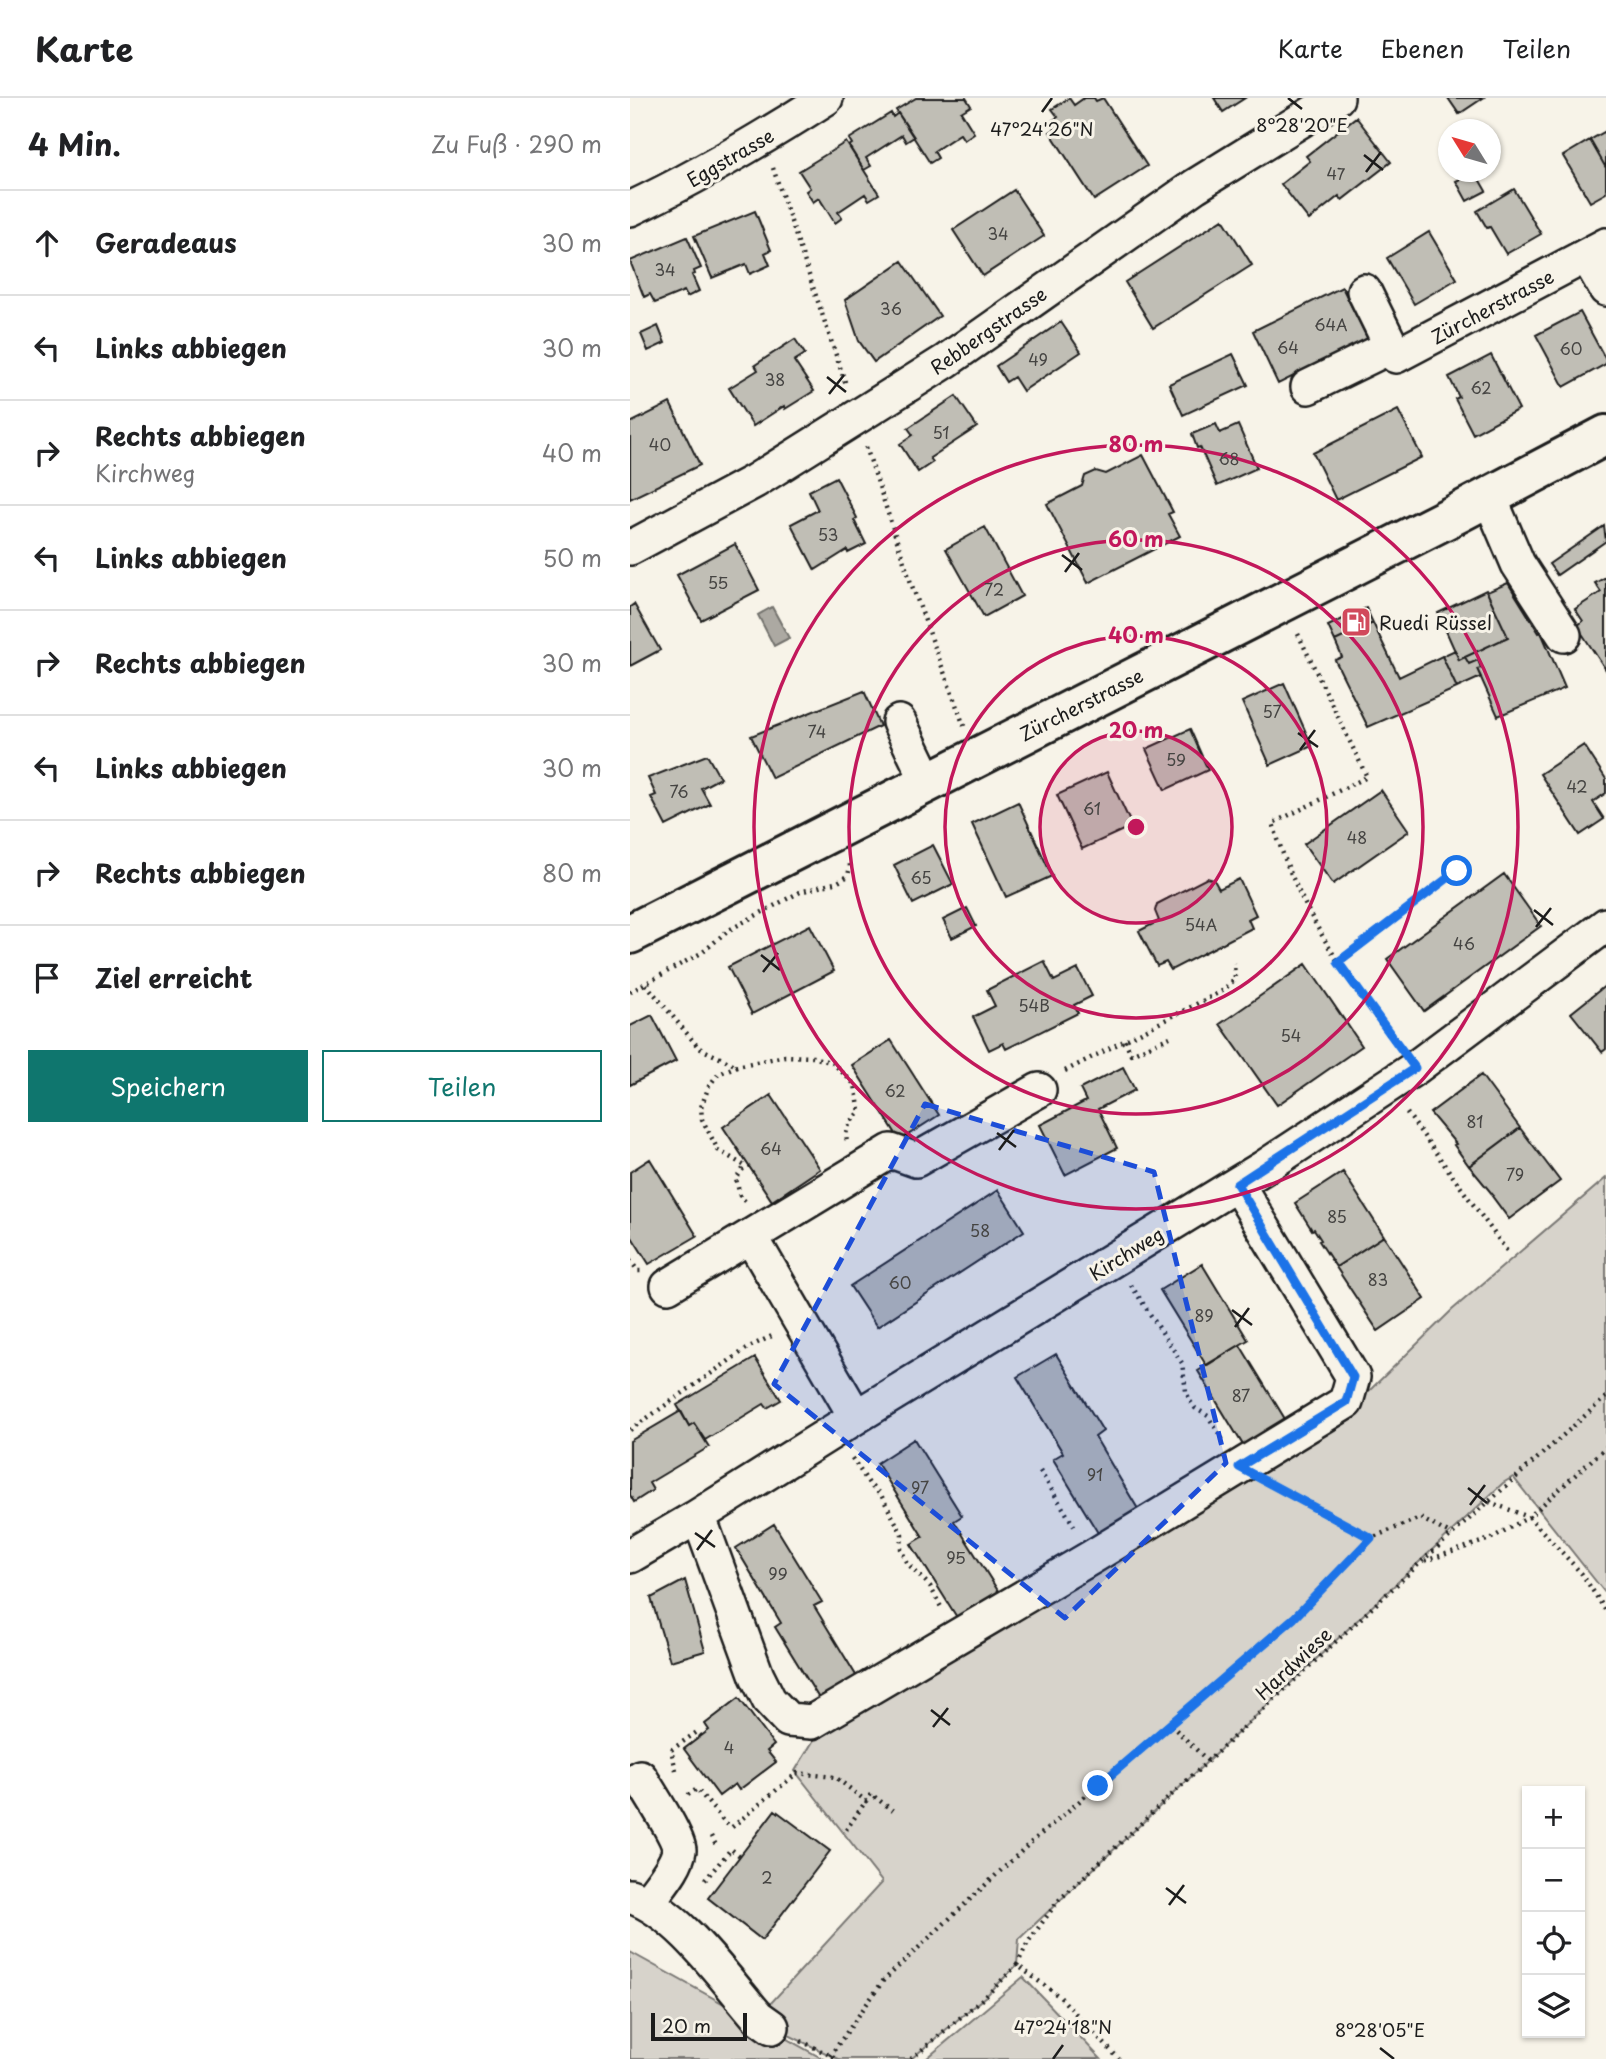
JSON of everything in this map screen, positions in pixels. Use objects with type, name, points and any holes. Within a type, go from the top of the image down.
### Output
[{"type":"main road","name":"Zürcherstrasse","points":[[630,934],[1606,435]]},
{"type":"street","name":"Eggstrasse","points":[[630,209],[675,188],[760,141],[826,98]]},
{"type":"street","name":"Rebbergstrasse","points":[[630,548],[859,426],[946,361],[1195,186],[1337,98]]},
{"type":"street","name":"Zürcherstrasse","points":[[1308,387],[1394,351],[1596,250],[1606,289]]},
{"type":"street","points":[[1364,291],[1394,351]]},
{"type":"street","points":[[1489,496],[1518,564],[1564,635]]},
{"type":"street","points":[[900,722],[928,782]]},
{"type":"street","name":"Kirchweg","points":[[630,1556],[1237,1184],[1415,1068],[1606,925]]},
{"type":"street","points":[[668,1286],[891,1151],[916,1160],[1039,1090]]},
{"type":"street","points":[[695,1518],[704,1531],[757,1676],[769,1700],[788,1720],[812,1722],[1346,1402],[1353,1377],[1237,1184]]},
{"type":"street","points":[[751,1237],[856,1417]]},
{"type":"street","points":[[640,1777],[675,1837],[679,1849],[673,1865],[639,1899],[672,1919],[758,2017],[772,2027]]},
{"type":"path","points":[[772,163],[911,583],[966,734]]},
{"type":"path","points":[[1295,629],[1367,777],[1273,823],[1279,844],[1307,908],[1338,962],[1415,1068]]},
{"type":"path","points":[[630,992],[703,953],[727,931],[800,892],[838,882],[848,876],[850,866],[847,857]]},
{"type":"path","points":[[1338,962],[1457,871]]},
{"type":"path","points":[[1039,1090],[1043,1082],[1224,989],[1235,979],[1234,963]]},
{"type":"path","points":[[646,984],[699,1048],[737,1066]]},
{"type":"path","points":[[1125,1040],[1131,1054],[1170,1037]]},
{"type":"path","points":[[751,1237],[756,1219],[740,1196],[736,1179],[746,1166],[718,1150],[702,1119],[701,1107],[709,1086],[718,1074],[737,1066],[785,1056],[813,1057],[833,1063],[855,1085],[860,1112],[845,1133],[848,1147],[862,1168]]},
{"type":"path","points":[[1405,1111],[1507,1251]]},
{"type":"path","points":[[1125,1275],[1182,1363],[1185,1391],[1190,1401],[1195,1408],[1208,1416],[1214,1425]]},
{"type":"path","points":[[630,1430],[750,1347],[800,1323]]},
{"type":"path","name":"Hardwiese","points":[[911,2059],[987,1995],[1017,1965],[1028,1941],[1058,1901],[1421,1562],[1606,1397]]},
{"type":"path","points":[[1421,1562],[1490,1539],[1529,1517],[1606,1447]]},
{"type":"path","points":[[851,1456],[870,1485],[881,1495],[902,1534],[901,1549],[908,1564],[925,1580],[933,1593]]},
{"type":"path","points":[[1239,1467],[1371,1538]]},
{"type":"path","points":[[1040,1471],[1075,1528]]},
{"type":"path","points":[[1489,1502],[1529,1517],[1582,1574],[1606,1611]]},
{"type":"path","points":[[830,2056],[883,1981],[932,1934],[1028,1845],[1294,1618],[1371,1538],[1420,1518],[1452,1535]]},
{"type":"path","points":[[1171,1724],[1208,1761]]},
{"type":"path","points":[[678,1776],[671,1750],[697,1732],[701,1736]]},
{"type":"path","points":[[686,1797],[697,1789],[724,1822],[732,1827],[797,1773],[835,1777],[866,1801]]},
{"type":"path","points":[[682,1790],[692,1807]]},
{"type":"path","points":[[846,1830],[871,1794],[893,1811]]},
{"type":"path","points":[[705,1827],[717,1847]]},
{"type":"path","points":[[698,1888],[731,1849],[740,1856]]},
{"type":"path","points":[[1017,1965],[1060,1997],[1119,2059]]},
{"type":"path","points":[[772,2027],[838,2059]]},
{"type":"highlighted area","points":[[925,1104],[1154,1172],[1226,1463],[1065,1618],[774,1384]]},
{"type":"shaded area","points":[[772,607],[789,638],[774,646],[758,615]]},
{"type":"shaded area","points":[[1606,1178],[1606,1594],[1513,1477],[1503,1483],[1019,1939],[1017,1965],[987,1995],[911,2059],[838,2059],[772,2027],[758,2017],[882,1882],[795,1771],[815,1738],[1328,1431],[1452,1310]]},
{"type":"shaded area","points":[[630,1952],[823,2059],[630,2059]]},
{"type":"shaded area","points":[[1023,1977],[1101,2059],[926,2059]]},
{"type":"building","points":[[916,98],[966,98],[971,106],[961,112],[974,133],[964,140],[960,134],[934,151],[938,158],[930,163],[896,110]]},
{"type":"building","points":[[1069,98],[1074,105],[1084,98],[1094,98],[1096,101],[1103,98],[1147,166],[1094,200],[1050,132],[1055,129],[1050,122],[1058,117],[1052,109]]},
{"type":"building","points":[[1214,98],[1245,98],[1223,112]]},
{"type":"building","points":[[1448,98],[1483,98],[1459,114]]},
{"type":"building","points":[[891,113],[893,117],[898,113],[914,137],[906,142],[902,135],[866,158],[871,166],[864,170],[849,146],[852,144],[849,139]]},
{"type":"building","points":[[1356,117],[1391,162],[1342,200],[1339,196],[1309,220],[1281,184],[1310,161],[1306,156]]},
{"type":"building","points":[[1606,131],[1606,168],[1590,140]]},
{"type":"building","points":[[1590,140],[1606,168],[1606,193],[1590,202],[1563,156]]},
{"type":"building","points":[[846,142],[879,194],[869,200],[865,194],[838,212],[842,218],[835,223],[819,198],[813,202],[806,191],[810,188],[799,171]]},
{"type":"building","points":[[1457,182],[1481,182],[1486,191],[1467,201]]},
{"type":"building","points":[[1514,189],[1541,234],[1506,254],[1477,211]]},
{"type":"building","points":[[1014,190],[1044,236],[983,276],[953,230]]},
{"type":"building","points":[[755,211],[771,250],[765,253],[770,265],[750,274],[746,264],[712,278],[694,236]]},
{"type":"building","points":[[1223,219],[1252,265],[1153,328],[1125,282]]},
{"type":"building","points":[[1429,232],[1457,279],[1414,304],[1387,258]]},
{"type":"building","points":[[687,237],[701,268],[692,275],[699,291],[687,297],[684,291],[655,303],[650,294],[644,297],[630,261]]},
{"type":"building","points":[[902,261],[940,316],[874,362],[859,341],[845,300]]},
{"type":"building","points":[[1342,287],[1368,339],[1278,384],[1253,331]]},
{"type":"building","points":[[1580,312],[1606,364],[1564,387],[1536,335]]},
{"type":"building","points":[[1061,322],[1081,352],[1023,391],[1014,377],[1006,382],[996,366]]},
{"type":"building","points":[[658,326],[665,343],[648,351],[641,334]]},
{"type":"building","points":[[795,339],[805,354],[794,361],[814,391],[753,426],[729,388],[758,370],[755,365]]},
{"type":"building","points":[[1233,354],[1248,385],[1183,415],[1169,384]]},
{"type":"building","points":[[1491,355],[1519,409],[1473,434],[1455,399],[1459,397],[1449,377]]},
{"type":"building","points":[[956,396],[977,427],[930,458],[933,462],[918,472],[900,444],[913,435],[908,428]]},
{"type":"building","points":[[670,403],[700,465],[630,499],[630,423]]},
{"type":"building","points":[[1398,410],[1422,457],[1336,500],[1313,453]]},
{"type":"building","points":[[1216,424],[1220,433],[1238,425],[1257,468],[1217,486],[1192,434]]},
{"type":"building","points":[[1143,455],[1173,512],[1168,514],[1180,536],[1088,583],[1047,504],[1082,486],[1085,476],[1096,471],[1106,474]]},
{"type":"building","points":[[836,477],[857,518],[854,520],[866,544],[848,553],[847,550],[815,570],[791,524],[818,510],[809,491]]},
{"type":"building","points":[[1604,526],[1606,541],[1557,575],[1549,564]]},
{"type":"building","points":[[985,527],[1022,596],[984,617],[946,549]]},
{"type":"building","points":[[735,544],[759,590],[701,620],[677,575]]},
{"type":"building","points":[[1606,577],[1606,670],[1577,626],[1583,621],[1575,609],[1601,592],[1595,583]]},
{"type":"building","points":[[1508,583],[1539,633],[1541,632],[1565,688],[1498,716],[1477,669],[1481,668],[1478,660],[1469,664],[1465,657],[1508,637],[1487,592]]},
{"type":"building","points":[[1486,590],[1508,637],[1459,660],[1438,613]]},
{"type":"building","points":[[634,604],[660,650],[630,666],[630,607]]},
{"type":"building","points":[[1366,608],[1373,623],[1335,641],[1328,626]]},
{"type":"building","points":[[1373,623],[1399,677],[1442,656],[1457,688],[1368,727],[1335,660],[1342,657],[1335,641]]},
{"type":"building","points":[[1455,650],[1459,660],[1465,657],[1469,664],[1478,660],[1481,668],[1477,669],[1481,677],[1457,688],[1442,656]]},
{"type":"building","points":[[1284,683],[1312,746],[1270,765],[1242,702]]},
{"type":"building","points":[[864,691],[880,726],[772,778],[751,736]]},
{"type":"building","points":[[1190,729],[1208,770],[1165,790],[1146,749]]},
{"type":"building","points":[[1584,745],[1606,779],[1606,793],[1593,802],[1604,819],[1580,835],[1540,774]]},
{"type":"building","points":[[707,755],[720,778],[701,788],[710,804],[666,826],[651,797],[656,795],[648,778]]},
{"type":"building","points":[[1107,772],[1132,826],[1082,849],[1057,795]]},
{"type":"building","points":[[1381,790],[1409,831],[1333,884],[1304,844]]},
{"type":"building","points":[[1018,802],[1052,876],[1006,897],[972,824]]},
{"type":"building","points":[[933,845],[953,884],[913,904],[894,865]]},
{"type":"building","points":[[1504,874],[1541,926],[1424,1011],[1387,959]]},
{"type":"building","points":[[1207,878],[1214,880],[1219,889],[1239,879],[1256,915],[1248,919],[1252,928],[1171,970],[1166,962],[1157,966],[1139,931],[1159,921],[1155,911],[1157,904]]},
{"type":"building","points":[[967,908],[976,926],[952,938],[943,920]]},
{"type":"building","points":[[810,925],[834,971],[752,1014],[728,967]]},
{"type":"building","points":[[1044,961],[1054,981],[1078,969],[1092,996],[1074,1005],[1078,1013],[1006,1049],[1003,1043],[989,1050],[973,1017],[995,1006],[987,990]]},
{"type":"building","points":[[1306,964],[1362,1046],[1277,1105],[1220,1024]]},
{"type":"building","points":[[1606,985],[1606,1049],[1602,1052],[1571,1013]]},
{"type":"building","points":[[652,1015],[676,1061],[630,1085],[630,1026]]},
{"type":"building","points":[[891,1040],[939,1115],[900,1140],[852,1065]]},
{"type":"building","points":[[1123,1067],[1135,1090],[1098,1109],[1117,1148],[1065,1175],[1040,1125],[1086,1101],[1080,1089]]},
{"type":"building","points":[[1481,1075],[1520,1128],[1469,1166],[1454,1145],[1456,1144],[1430,1113]]},
{"type":"building","points":[[771,1095],[820,1169],[772,1201],[723,1127]]},
{"type":"building","points":[[1520,1128],[1560,1181],[1509,1219],[1469,1166]]},
{"type":"building","points":[[650,1159],[697,1236],[649,1264],[630,1234],[630,1172]]},
{"type":"building","points":[[1343,1172],[1384,1236],[1336,1267],[1295,1203]]},
{"type":"building","points":[[998,1190],[1024,1231],[877,1327],[850,1286]]},
{"type":"building","points":[[1384,1236],[1425,1299],[1378,1331],[1336,1267]]},
{"type":"building","points":[[1202,1264],[1248,1340],[1206,1365],[1160,1290]]},
{"type":"building","points":[[1240,1345],[1285,1419],[1243,1445],[1198,1371]]},
{"type":"building","points":[[1056,1354],[1103,1431],[1095,1437],[1138,1509],[1098,1533],[1053,1459],[1063,1453],[1017,1377]]},
{"type":"building","points":[[755,1358],[781,1400],[767,1408],[764,1404],[705,1440],[694,1423],[689,1426],[677,1405]]},
{"type":"building","points":[[681,1411],[689,1426],[694,1423],[709,1447],[649,1483],[653,1490],[634,1502],[630,1495],[630,1441]]},
{"type":"building","points":[[914,1439],[962,1516],[954,1521],[1000,1594],[958,1619],[911,1544],[923,1537],[877,1463]]},
{"type":"building","points":[[774,1524],[822,1602],[814,1606],[857,1677],[820,1700],[775,1627],[781,1623],[736,1548]]},
{"type":"building","points":[[685,1580],[705,1651],[670,1661],[651,1598]]},
{"type":"building","points":[[739,1698],[774,1745],[767,1751],[776,1762],[739,1790],[735,1784],[719,1796],[684,1749],[709,1730],[705,1724]]},
{"type":"building","points":[[775,1810],[830,1851],[762,1940],[708,1898]]},
{"type":"place","name":"Ruedi Rüssel","points":[[1356,622]]},
{"type":"route","points":[[1098,1786],[1294,1618],[1371,1538],[1239,1467],[1346,1402],[1353,1377],[1237,1184],[1415,1068],[1338,962],[1457,871]]}]
